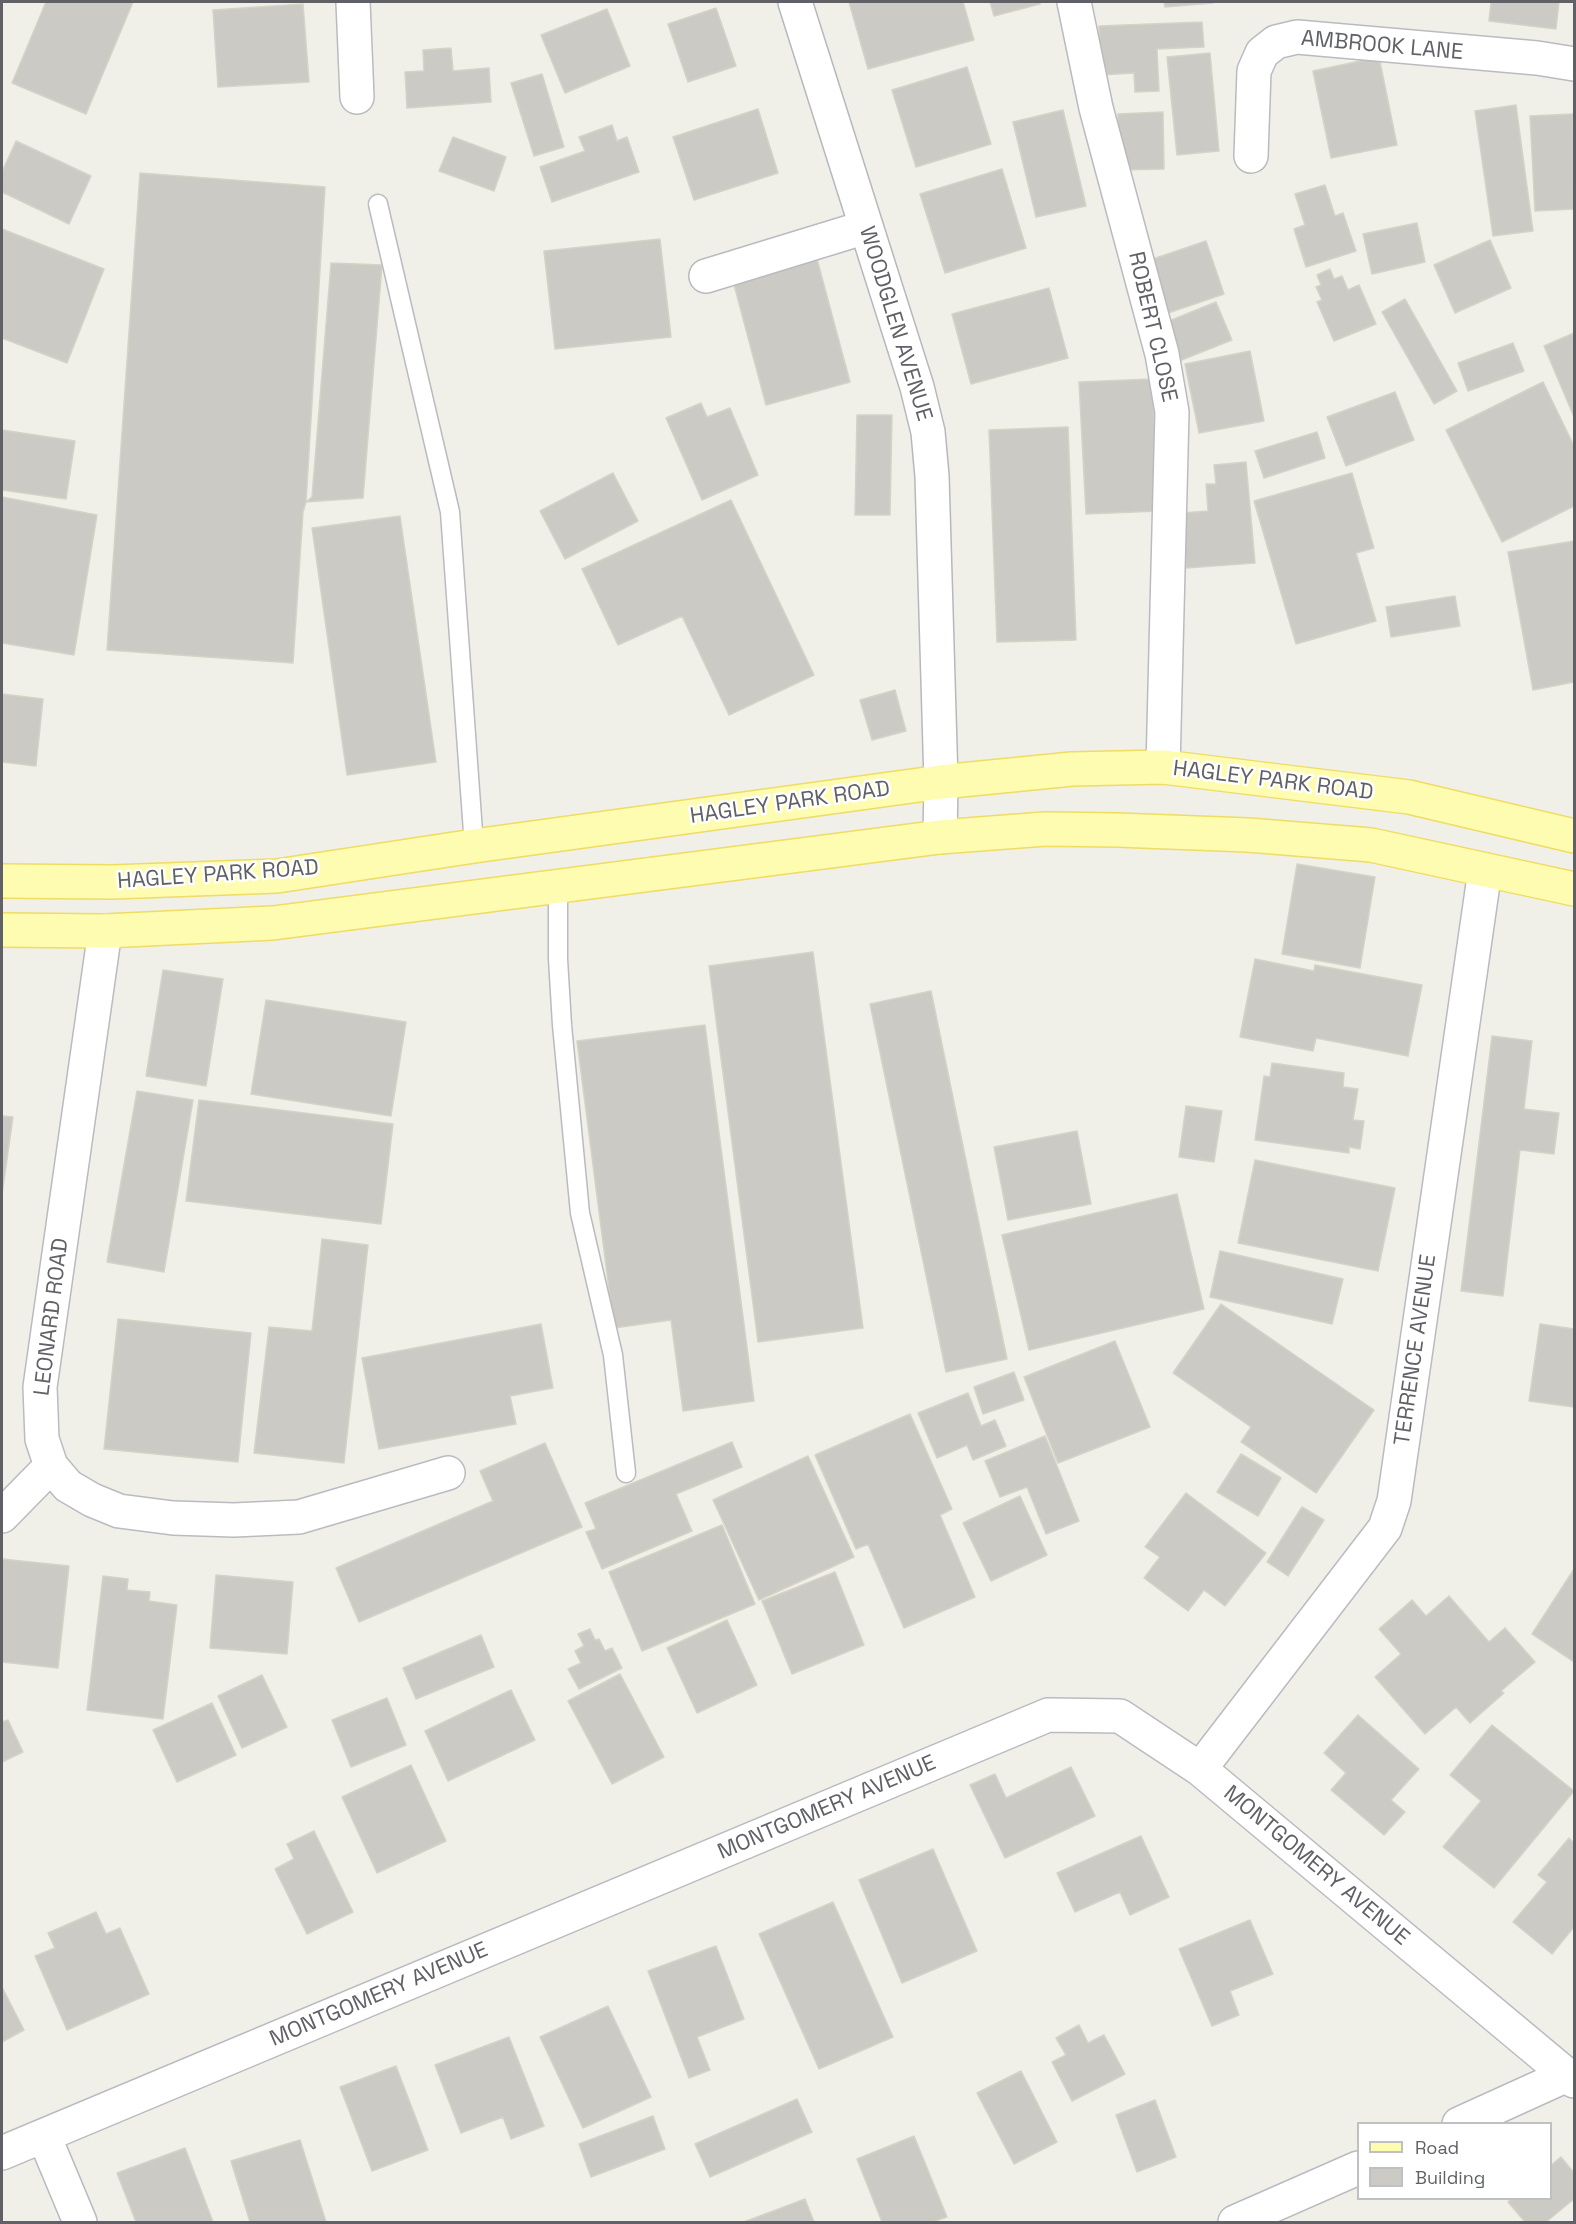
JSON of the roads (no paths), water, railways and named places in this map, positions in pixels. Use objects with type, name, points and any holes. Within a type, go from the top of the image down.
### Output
[{"type":"main road","name":"HAGLEY PARK ROAD","points":[[2,881],[112,882],[277,876],[474,846],[941,782],[1072,769],[1163,767],[1408,797],[1575,836]]},
{"type":"main road","points":[[2,930],[105,931],[273,923],[940,837],[1045,829],[1248,835],[1371,845],[1575,889]]},
{"type":"street","points":[[353,2],[357,97]]},
{"type":"street","name":"WOODGLEN AVENUE","points":[[795,2],[917,387],[928,432],[932,476],[941,782],[940,837]]},
{"type":"street","name":"ROBERT CLOSE","points":[[1074,2],[1096,108],[1162,354],[1172,412],[1163,767]]},
{"type":"street","name":"AMBROOK LANE","points":[[1251,156],[1254,71],[1262,53],[1276,42],[1297,37],[1537,58],[1575,64]]},
{"type":"street","points":[[706,276],[866,227]]},
{"type":"street","name":"TERRENCE AVENUE","points":[[1200,1769],[1385,1528],[1394,1501],[1485,870]]},
{"type":"street","name":"LEONARD ROAD","points":[[105,931],[40,1387],[42,1439],[51,1466],[68,1486],[92,1500],[120,1511],[173,1518],[234,1520],[299,1517],[448,1473]]},
{"type":"street","points":[[2,1516],[51,1466]]},
{"type":"street","name":"MONTGOMERY AVENUE","points":[[2,2153],[1048,1715],[1120,1716],[1200,1769],[1571,2078]]},
{"type":"street","points":[[1464,2122],[1571,2078]]},
{"type":"street","points":[[44,2136],[80,2223]]},
{"type":"street","points":[[1235,2223],[1357,2169]]},
{"type":"lane","points":[[378,204],[450,512],[474,846]]},
{"type":"lane","points":[[558,886],[558,959],[562,1025],[580,1213],[613,1355],[626,1473]]}]
